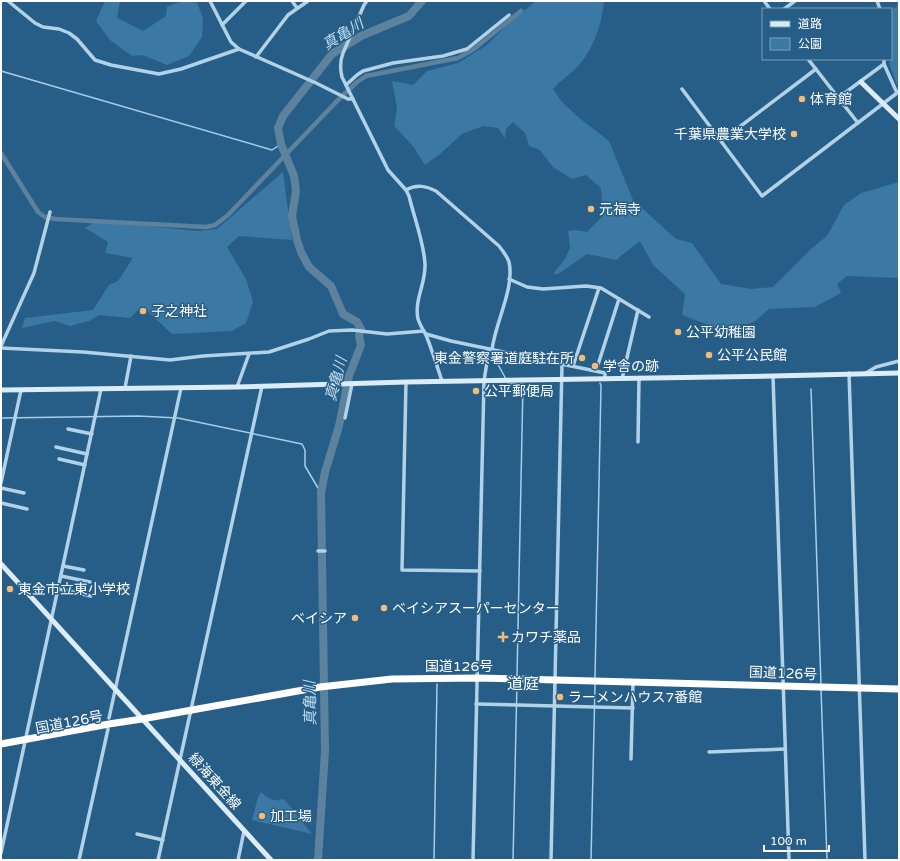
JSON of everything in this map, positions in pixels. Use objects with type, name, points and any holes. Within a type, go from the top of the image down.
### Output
[{"type":"highway","name":"国道126号","points":[[1,748],[26,741],[109,724],[320,687],[392,679],[477,678],[899,689]]},
{"type":"highway","name":"国道126号","points":[[1,744],[108,728],[142,719]]},
{"type":"street","points":[[8,1],[35,23],[43,27],[59,29],[69,33],[77,39],[95,60],[112,65],[159,74],[181,69],[239,49]]},
{"type":"street","points":[[210,1],[231,42],[239,49],[316,83],[348,99],[353,99]]},
{"type":"street","points":[[222,26],[246,1]]},
{"type":"street","points":[[292,1],[297,8]]},
{"type":"street","points":[[256,57],[288,15],[308,1]]},
{"type":"street","points":[[367,1],[343,53],[340,70],[342,77],[388,170],[406,190],[409,196],[424,254],[425,273],[418,305],[418,318],[425,333],[442,381]]},
{"type":"street","points":[[785,8],[795,1]]},
{"type":"street","points":[[346,85],[363,71],[393,63],[443,56],[467,48],[509,15]]},
{"type":"street","points":[[809,60],[858,123]]},
{"type":"street","points":[[682,89],[762,196],[897,93],[884,64],[884,60]]},
{"type":"street","points":[[838,98],[884,64]]},
{"type":"street","points":[[721,141],[816,69]]},
{"type":"street","points":[[861,82],[899,119]]},
{"type":"street","points":[[406,190],[419,186],[428,187],[436,191],[499,246],[508,262],[509,279],[503,310],[495,330],[484,381],[473,860]]},
{"type":"street","points":[[50,212],[34,273],[1,347],[83,352],[170,360],[203,356],[269,352],[329,331],[352,330],[387,334],[425,333],[490,349],[605,373],[605,379]]},
{"type":"street","points":[[509,279],[527,287],[543,289],[586,286],[599,288],[649,317]]},
{"type":"street","points":[[573,366],[599,288]]},
{"type":"street","points":[[596,371],[619,299]]},
{"type":"street","points":[[622,379],[638,310]]},
{"type":"street","points":[[237,387],[250,354]]},
{"type":"street","points":[[125,388],[131,356]]},
{"type":"street","points":[[866,373],[876,367],[899,361]]},
{"type":"street","points":[[551,860],[562,364]]},
{"type":"street","points":[[1,390],[237,387],[442,381],[899,373]]},
{"type":"street","points":[[849,374],[865,860]]},
{"type":"street","points":[[773,376],[789,860]]},
{"type":"street","points":[[638,442],[639,378]]},
{"type":"street","points":[[406,382],[402,570],[480,572]]},
{"type":"street","points":[[345,418],[352,384]]},
{"type":"street","points":[[158,860],[262,386]]},
{"type":"street","points":[[109,718],[181,388]]},
{"type":"street","points":[[1,853],[101,389]]},
{"type":"street","points":[[1,483],[21,390]]},
{"type":"street","points":[[68,429],[92,434]]},
{"type":"street","points":[[56,447],[87,454]]},
{"type":"street","points":[[59,459],[85,465]]},
{"type":"street","points":[[1,488],[24,493]]},
{"type":"street","points":[[1,503],[27,508]]},
{"type":"street","points":[[318,551],[325,551]]},
{"type":"street","name":"緑海東金線","points":[[1,564],[271,860]]},
{"type":"street","points":[[63,566],[84,570]]},
{"type":"street","points":[[61,576],[90,582]]},
{"type":"street","points":[[58,589],[91,596]]},
{"type":"street","points":[[631,759],[633,683]]},
{"type":"street","points":[[476,704],[632,708]]},
{"type":"street","points":[[79,860],[108,728]]},
{"type":"street","points":[[709,752],[785,750]]},
{"type":"street","points":[[238,860],[244,831]]},
{"type":"street","points":[[137,834],[163,840]]},
{"type":"green space","points":[[105,1],[120,1],[117,18],[143,31],[166,16],[167,7],[182,2],[197,3],[203,18],[202,37],[189,56],[167,65],[143,55],[132,56],[110,40],[96,21]]},
{"type":"green space","points":[[536,1],[604,1],[599,26],[585,57],[574,70],[553,89],[562,102],[578,117],[609,141],[633,200],[676,239],[692,243],[721,284],[751,289],[773,287],[811,249],[827,236],[844,205],[861,193],[899,182],[899,278],[847,276],[837,284],[841,293],[815,307],[769,309],[754,322],[716,328],[682,315],[685,294],[653,265],[640,241],[616,260],[587,254],[558,274],[553,274],[565,259],[570,248],[568,231],[574,230],[587,232],[603,216],[601,188],[586,175],[572,179],[553,167],[540,150],[529,146],[525,133],[513,122],[506,129],[505,138],[498,128],[483,126],[462,134],[440,154],[425,165],[413,146],[394,126],[397,109],[392,81],[413,85],[427,71],[458,63],[487,45],[506,26]]},
{"type":"green space","points":[[899,1],[899,85],[897,85],[889,60],[892,60],[892,9],[896,7]]},
{"type":"green space","points":[[283,172],[292,240],[239,236],[227,247],[246,279],[253,302],[246,323],[232,331],[172,334],[142,306],[130,318],[99,315],[89,321],[70,326],[55,321],[22,328],[25,318],[93,310],[109,285],[118,281],[133,258],[105,253],[108,242],[85,228],[95,221],[198,231],[217,229]]},
{"type":"green space","points":[[261,792],[271,799],[284,799],[312,834],[252,820],[258,797]]},
{"type":"waterway","name":"真亀川","points":[[318,860],[325,751],[321,493],[325,472],[339,426],[349,376],[361,345],[359,336],[361,329],[357,322],[343,314],[331,286],[309,267],[301,252],[292,216],[296,191],[294,176],[281,144],[278,128],[283,116],[332,54],[361,36],[409,16],[422,1]]},
{"type":"waterway","points":[[1,153],[38,212],[45,217],[55,219],[206,227],[215,225],[228,215],[357,82],[366,76],[458,58],[474,49],[521,11]]},
{"type":"waterway","points":[[1,71],[272,150],[281,144]]},
{"type":"waterway","points":[[491,352],[506,379]]},
{"type":"waterway","points":[[508,382],[509,384],[523,384],[517,676]]},
{"type":"waterway","points":[[595,678],[600,383]]},
{"type":"waterway","points":[[811,389],[821,685]]},
{"type":"waterway","points":[[1,418],[138,416],[178,418],[302,444],[305,450],[305,466],[321,493]]},
{"type":"waterway","points":[[513,860],[517,682]]},
{"type":"waterway","points":[[434,860],[437,684]]},
{"type":"waterway","points":[[591,860],[595,684]]},
{"type":"waterway","points":[[821,689],[827,860]]},
{"type":"place","name":"体育館","points":[[802,99]]},
{"type":"place","name":"千葉県農業大学校","points":[[794,134]]},
{"type":"place","name":"元福寺","points":[[591,209]]},
{"type":"place","name":"子之神社","points":[[143,311]]},
{"type":"place","name":"公平幼稚園","points":[[678,332]]},
{"type":"place","name":"公平公民館","points":[[709,355]]},
{"type":"place","name":"東金警察署道庭駐在所","points":[[582,358]]},
{"type":"place","name":"学舎の跡","points":[[595,366]]},
{"type":"place","name":"公平郵便局","points":[[476,391]]},
{"type":"place","name":"東金市立東小学校","points":[[10,589]]},
{"type":"place","name":"ベイシアスーパーセンター","points":[[384,608]]},
{"type":"place","name":"ベイシア","points":[[355,618]]},
{"type":"place","name":"カワチ薬品","points":[[503,637]]},
{"type":"place","name":"ラーメンハウス7番館","points":[[560,697]]},
{"type":"place","name":"加工場","points":[[262,816]]},
{"type":"district","name":"道庭","points":[[523,683]]}]
